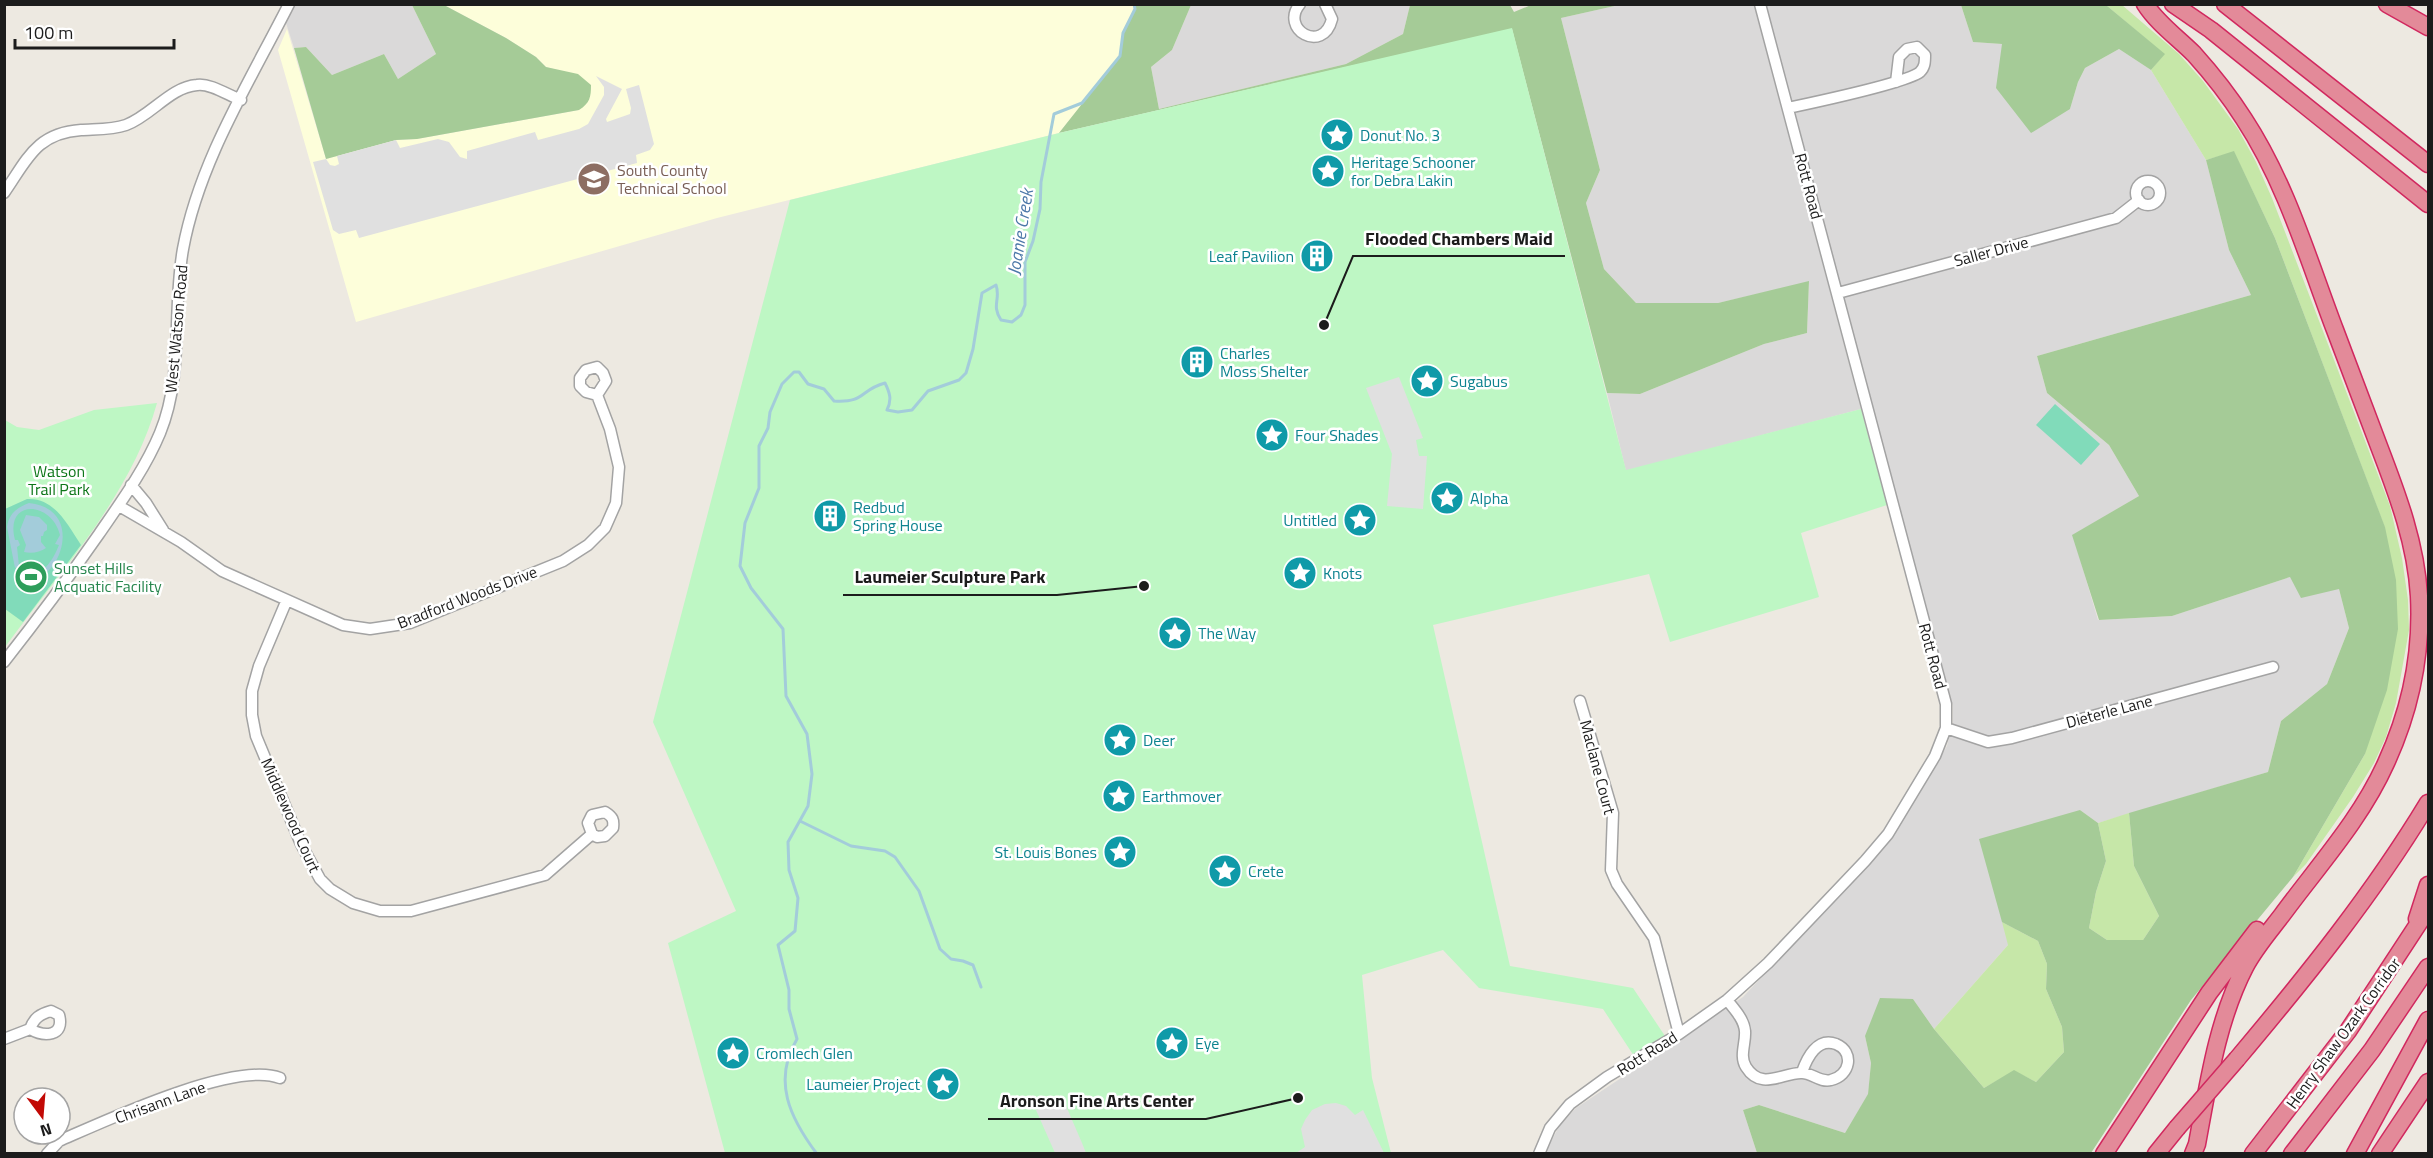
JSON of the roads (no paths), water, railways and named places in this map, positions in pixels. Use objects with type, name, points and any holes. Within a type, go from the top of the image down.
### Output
[{"type":"highway","points":[[2145,4],[2151,14],[2198,59],[2223,89],[2265,155],[2282,191],[2396,491],[2411,543],[2419,594],[2419,623],[2412,684],[2397,739],[2361,810],[2262,940],[2245,967],[2230,1001],[2212,1062],[2193,1154]]},
{"type":"highway","points":[[2173,4],[2220,38],[2428,204]]},
{"type":"highway","points":[[2225,4],[2428,164]]},
{"type":"highway","points":[[2387,4],[2428,27]]},
{"type":"highway","points":[[2156,1154],[2316,964],[2366,898],[2428,803]]},
{"type":"highway","points":[[2104,1154],[2227,969],[2271,914],[2317,866]]},
{"type":"highway","points":[[2411,938],[2428,885]]},
{"type":"highway","name":"Henry Shaw Ozark Corridor","points":[[2253,1154],[2348,1031],[2428,909]]},
{"type":"highway","name":"Henry Shaw Ozark Corridor","points":[[2292,1154],[2372,1050],[2428,967]]},
{"type":"highway","points":[[2355,1154],[2428,1020]]},
{"type":"highway","points":[[2380,1154],[2428,1082]]},
{"type":"street","name":"West Watson Road","points":[[4,662],[119,506],[154,447],[170,400],[179,278],[189,222],[204,177],[289,4]]},
{"type":"street","points":[[1300,4],[1296,11],[1295,22],[1301,33],[1308,37],[1320,36],[1330,28],[1332,19],[1324,4]]},
{"type":"street","name":"Rott Road","points":[[1539,1154],[1550,1128],[1570,1104],[1607,1077],[1679,1034],[1727,1000],[1774,957],[1888,834],[1935,756],[1948,718],[1838,293],[1760,4]]},
{"type":"street","points":[[1788,108],[1896,82]]},
{"type":"street","points":[[4,194],[33,150],[55,134],[124,126],[135,121],[177,91],[198,84],[240,100]]},
{"type":"street","name":"Saller Drive","points":[[1838,293],[2116,218],[2139,200]]},
{"type":"street","name":"Bradford Woods Drive","points":[[119,506],[222,571],[286,602],[343,625],[356,628],[410,623],[564,561],[588,545],[605,528],[612,515],[619,478],[617,454],[597,395]]},
{"type":"street","name":"Bradford Woods Drive","points":[[131,485],[146,503],[165,533]]},
{"type":"street","name":"Middlewood Court","points":[[286,602],[259,666],[252,691],[252,715],[256,736],[300,844],[320,879],[330,889],[353,903],[380,911],[411,911],[545,875],[554,870],[592,834]]},
{"type":"street","name":"Dieterle Lane","points":[[1946,728],[1988,742],[1996,741],[2272,667]]},
{"type":"street","name":"Maclane Court","points":[[1580,701],[1613,813],[1611,870],[1617,884],[1654,938],[1679,1034]]},
{"type":"street","points":[[1727,1000],[1741,1018],[1745,1030],[1743,1053],[1746,1068],[1760,1078],[1774,1080],[1802,1072],[1825,1081],[1841,1077],[1849,1063],[1847,1055],[1842,1047],[1824,1043],[1817,1046],[1810,1055],[1802,1072]]},
{"type":"street","points":[[4,1039],[30,1029]]},
{"type":"street","name":"Chrisann Lane","points":[[47,1154],[59,1141],[162,1098],[230,1077],[254,1073],[269,1074],[280,1078]]},
{"type":"water","points":[[29,503],[49,509],[59,521],[63,536],[60,552],[53,566],[42,576],[29,579],[16,573],[20,570],[29,576],[44,569],[57,551],[59,545],[55,544],[60,535],[48,516],[30,509],[22,511],[16,517],[13,526],[15,540],[18,540],[20,545],[17,547],[19,566],[15,568],[7,527],[9,518],[14,512]]},
{"type":"water","points":[[26,515],[39,517],[47,525],[47,530],[41,536],[41,542],[46,548],[41,551],[24,552],[26,545],[20,530]]},
{"type":"waterway","name":"Joanie Creek","points":[[817,1154],[792,1113],[785,1084],[786,1070],[797,1039],[789,1009],[789,990],[778,945],[795,931],[798,898],[789,870],[788,842],[808,806],[812,774],[807,734],[786,696],[783,629],[751,588],[740,566],[745,523],[759,488],[759,446],[768,428],[770,412],[782,384],[794,372],[799,372],[808,384],[824,389],[834,401],[852,400],[885,383],[890,396],[887,410],[898,412],[912,410],[928,391],[959,380],[966,373],[973,349],[982,293],[996,285],[996,306],[1001,320],[1012,322],[1021,315],[1025,305],[1025,262],[1033,241],[1040,209],[1041,182],[1054,114],[1082,103],[1120,56],[1123,33],[1135,9],[1134,4]]},
{"type":"waterway","points":[[800,821],[851,846],[885,851],[895,857],[919,891],[940,949],[951,959],[973,965],[981,987]]},
{"type":"place","name":"Donut No. 3","points":[[1337,135]]},
{"type":"place","name":"Heritage Schooner for Debra Lakin","points":[[1328,171]]},
{"type":"place","name":"South County Technical School","points":[[594,179]]},
{"type":"place","name":"Leaf Pavilion","points":[[1317,256]]},
{"type":"place","name":"Flooded Chambers Maid","points":[[1324,325]]},
{"type":"place","name":"Charles Moss Shelter","points":[[1197,362]]},
{"type":"place","name":"Sugabus","points":[[1427,381]]},
{"type":"place","name":"Four Shades","points":[[1272,435]]},
{"type":"place","name":"Alpha","points":[[1447,498]]},
{"type":"place","name":"Redbud Spring House","points":[[830,516]]},
{"type":"place","name":"Untitled","points":[[1360,520]]},
{"type":"place","name":"Knots","points":[[1300,573]]},
{"type":"place","name":"Sunset Hills Acquatic Facility","points":[[31,577]]},
{"type":"place","name":"Laumeier Sculpture Park","points":[[1144,586]]},
{"type":"place","name":"The Way","points":[[1175,633]]},
{"type":"place","name":"Deer","points":[[1120,740]]},
{"type":"place","name":"Earthmover","points":[[1119,796]]},
{"type":"place","name":"St. Louis Bones","points":[[1120,852]]},
{"type":"place","name":"Crete","points":[[1225,871]]},
{"type":"place","name":"Eye","points":[[1172,1043]]},
{"type":"place","name":"Cromlech Glen","points":[[733,1053]]},
{"type":"place","name":"Laumeier Project","points":[[943,1084]]},
{"type":"place","name":"Aronson Fine Arts Center","points":[[1298,1098]]},
{"type":"park label","name":"Watson Trail Park","points":[[59,480]]}]
